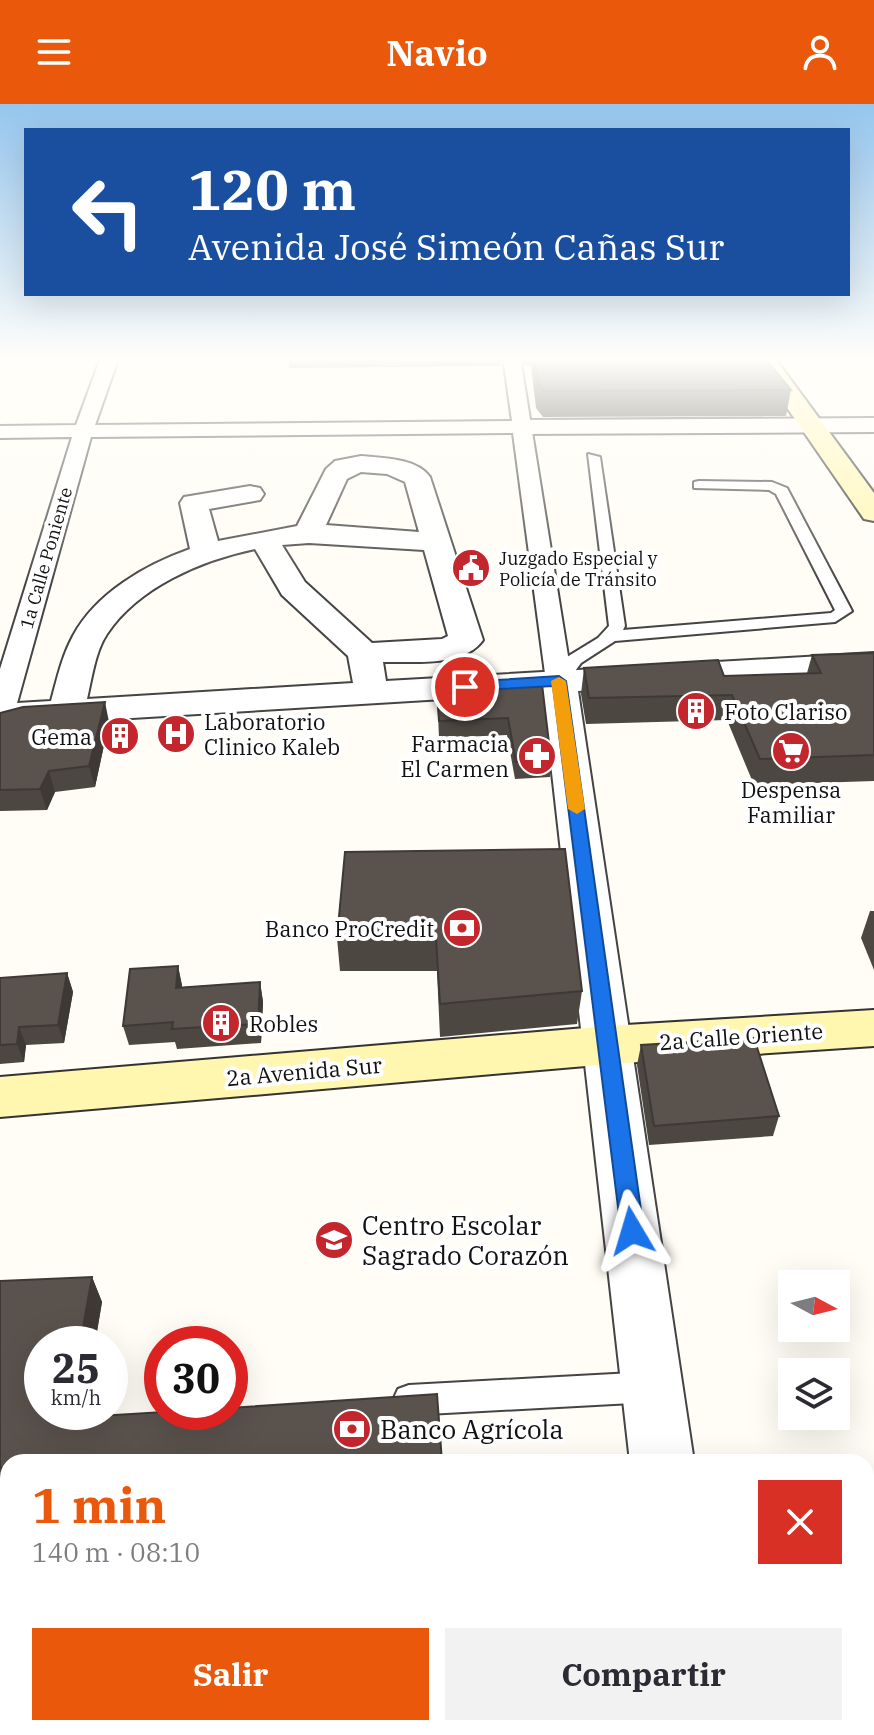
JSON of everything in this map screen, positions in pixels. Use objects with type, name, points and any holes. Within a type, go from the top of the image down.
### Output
[{"type":"main road","points":[[820,433],[874,513]]},
{"type":"main road","name":"2a Calle Oriente","points":[[609,1045],[874,1028]]},
{"type":"main road","name":"2a Avenida Sur","points":[[0,1097],[609,1045]]},
{"type":"street","name":"1a Calle Poniente","points":[[0,714],[83,433]]},
{"type":"street","points":[[523,433],[609,1045],[661,1454]]},
{"type":"street","points":[[308,534],[335,475],[344,467],[361,464],[392,467],[417,477],[466,640],[448,649],[364,653]]},
{"type":"street","points":[[206,553],[194,503],[250,494]]},
{"type":"street","points":[[66,711],[91,633],[110,609],[137,587],[206,553],[308,534],[437,542]]},
{"type":"street","points":[[264,540],[293,588],[364,653],[371,692]]},
{"type":"street","points":[[0,714],[874,663]]},
{"type":"lane","points":[[593,457],[617,626],[613,636]]},
{"type":"lane","points":[[559,681],[576,658],[613,636],[835,617],[844,611],[782,491],[772,486],[699,485]]},
{"type":"lane","points":[[386,1401],[652,1387]]},
{"type":"building","points":[[874,653],[874,755],[760,759],[732,695],[589,698],[584,668],[718,660],[724,676],[821,673],[812,655]]},
{"type":"building","points":[[542,684],[551,760],[516,762],[508,718],[439,721],[437,691]]},
{"type":"building","points":[[105,702],[89,766],[49,771],[40,789],[0,790],[0,713],[23,707]]},
{"type":"building","name":"Banco ProCredit","points":[[565,849],[582,991],[440,1004],[436,938],[337,938],[345,852]]},
{"type":"building","points":[[178,966],[176,988],[260,982],[258,1024],[172,1029],[173,1022],[123,1026],[130,969]]},
{"type":"building","points":[[67,973],[58,1025],[19,1027],[17,1044],[0,1045],[0,978]]},
{"type":"building","points":[[754,1038],[779,1116],[654,1126],[641,1045]]},
{"type":"building","points":[[92,1277],[83,1326],[24,1326],[24,1430],[128,1430],[128,1414],[144,1413],[144,1430],[248,1430],[248,1407],[437,1394],[441,1454],[0,1454],[0,1281]]},
{"type":"slow traffic","points":[[559,681],[577,809]]},
{"type":"place","name":"Juzgado Especial y Policía de Tránsito","points":[[471,568]]},
{"type":"place","name":"Foto Clariso","points":[[696,711]]},
{"type":"place","name":"Laboratorio Clinico Kaleb","points":[[176,734]]},
{"type":"place","name":"Gema","points":[[120,736]]},
{"type":"place","name":"Despensa Familiar","points":[[791,751]]},
{"type":"place","name":"Farmacia El Carmen","points":[[537,756]]},
{"type":"place","name":"Banco ProCredit","points":[[462,928]]},
{"type":"place","name":"Robles","points":[[221,1023]]},
{"type":"place","name":"Centro Escolar Sagrado Corazón","points":[[334,1240]]},
{"type":"place","name":"Banco Agrícola","points":[[352,1429]]},
{"type":"route","points":[[465,687],[559,681],[632,1231]]}]
